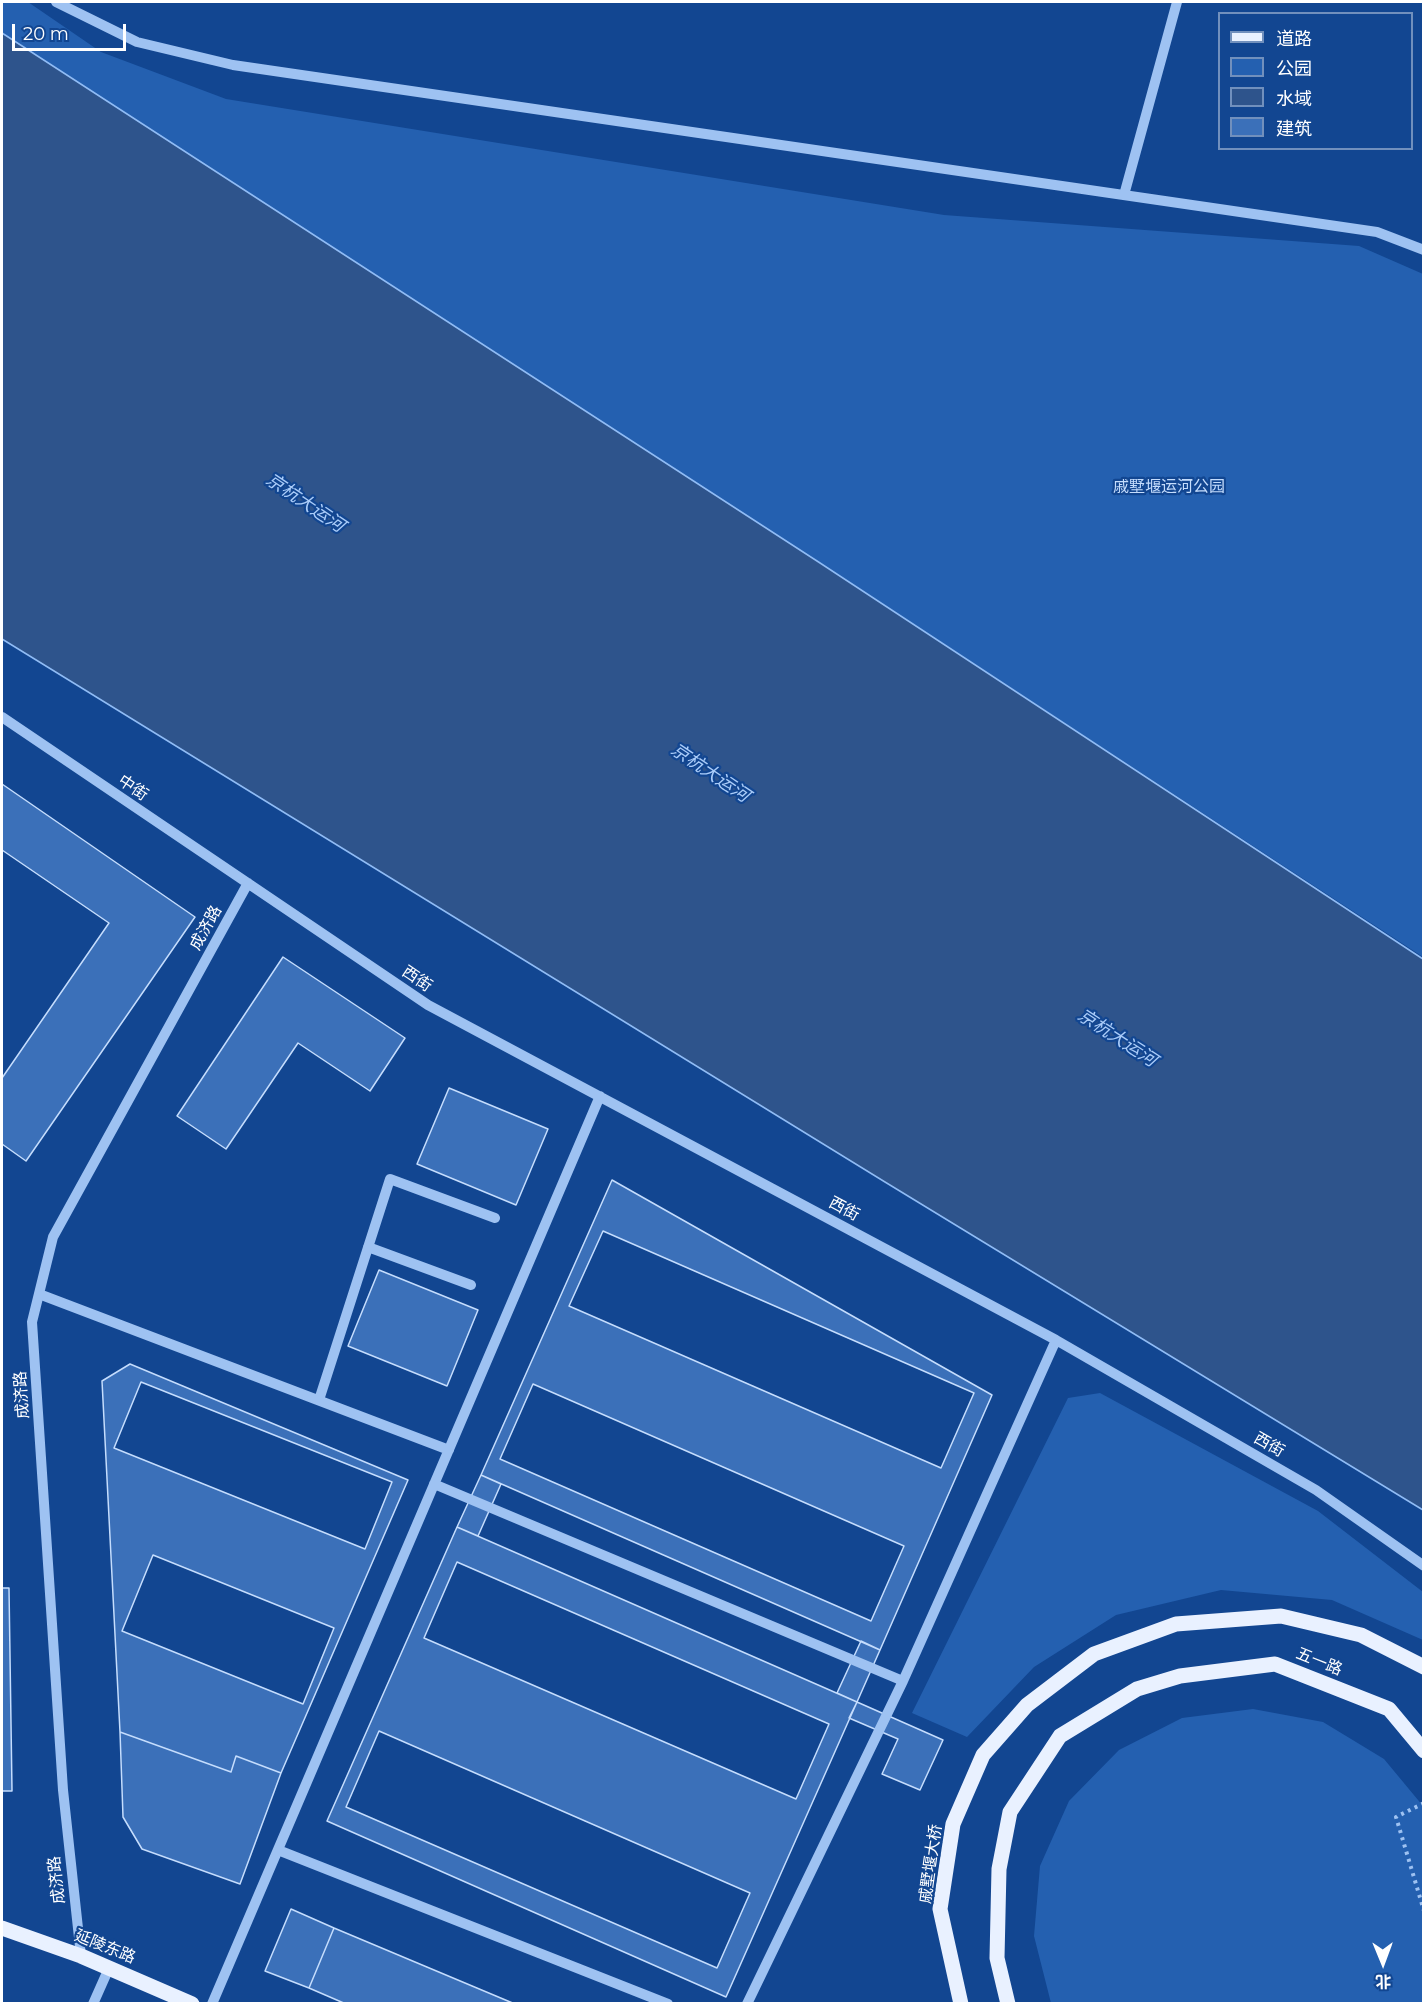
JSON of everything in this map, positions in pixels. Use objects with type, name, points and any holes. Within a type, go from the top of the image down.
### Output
[{"type":"main road","name":"五一路","points":[[1176,1624],[1281,1616],[1361,1635],[1424,1667]]},
{"type":"main road","name":"戚墅堰大桥","points":[[961,2004],[940,1909],[953,1824],[983,1755],[1027,1705],[1094,1654],[1176,1624]]},
{"type":"main road","name":"五一路","points":[[1008,2004],[997,1958],[999,1869],[1010,1812],[1060,1736],[1137,1689],[1180,1676],[1275,1664],[1389,1709],[1424,1751]]},
{"type":"main road","name":"延陵东路","points":[[2,1928],[81,1956],[192,2004]]},
{"type":"street","points":[[56,2],[137,42],[233,65],[1377,232],[1424,250]]},
{"type":"street","points":[[1124,195],[1177,2]]},
{"type":"street","name":"中街","points":[[2,717],[248,883]]},
{"type":"street","name":"西街","points":[[248,883],[428,1005],[1056,1340],[1316,1490],[1424,1566]]},
{"type":"street","name":"成济路","points":[[81,1956],[63,1790],[32,1322],[53,1236],[248,883]]},
{"type":"street","points":[[212,2004],[600,1096]]},
{"type":"street","points":[[319,1400],[390,1179],[495,1218]]},
{"type":"street","points":[[368,1247],[471,1285]]},
{"type":"street","points":[[39,1294],[449,1450]]},
{"type":"street","points":[[747,2004],[903,1681],[1056,1340]]},
{"type":"street","points":[[434,1484],[903,1681]]},
{"type":"street","points":[[278,1850],[668,2004]]},
{"type":"street","points":[[93,2004],[109,1968]]},
{"type":"path","points":[[1424,1803],[1396,1817],[1424,1911]]},
{"type":"green space","name":"戚墅堰运河公园","points":[[2,2],[28,2],[101,52],[226,99],[944,215],[1359,246],[1423,274],[1423,957],[2,33]]},
{"type":"green space","points":[[1100,1393],[1318,1511],[1423,1592],[1423,1640],[1332,1600],[1221,1590],[1116,1615],[1034,1667],[967,1737],[912,1713],[1068,1398]]},
{"type":"green space","points":[[1253,1709],[1323,1722],[1384,1759],[1423,1806],[1423,2003],[1051,2003],[1034,1936],[1040,1866],[1069,1801],[1119,1750],[1182,1718]]},
{"type":"water","name":"京杭大运河","points":[[2,33],[817,561],[1423,959],[1423,1510],[2,639]]},
{"type":"building","points":[[2,784],[195,917],[26,1161],[2,1144],[2,1078],[109,923],[2,850]]},
{"type":"building","points":[[283,957],[405,1038],[370,1091],[298,1043],[226,1149],[177,1116]]},
{"type":"building","points":[[449,1088],[548,1129],[516,1205],[417,1164]]},
{"type":"building","points":[[612,1180],[992,1395],[880,1650],[481,1475]]},
{"type":"building","points":[[603,1231],[974,1393],[941,1468],[569,1306]]},
{"type":"building","points":[[379,1270],[478,1310],[447,1386],[348,1346]]},
{"type":"building","points":[[130,1364],[408,1480],[281,1773],[236,1756],[231,1772],[120,1732],[102,1381]]},
{"type":"building","points":[[141,1382],[392,1482],[365,1549],[114,1448]]},
{"type":"building","points":[[533,1384],[904,1546],[871,1621],[500,1459]]},
{"type":"building","points":[[481,1475],[501,1484],[478,1536],[457,1527]]},
{"type":"building","points":[[457,1527],[857,1702],[726,1997],[327,1821]]},
{"type":"building","points":[[153,1555],[334,1628],[303,1704],[122,1631]]},
{"type":"building","points":[[457,1562],[829,1724],[796,1799],[424,1638]]},
{"type":"building","points":[[2,1588],[9,1588],[12,1791],[2,1791]]},
{"type":"building","points":[[861,1641],[880,1650],[857,1702],[837,1693]]},
{"type":"building","points":[[857,1702],[943,1740],[920,1790],[882,1774],[898,1739],[849,1718]]},
{"type":"building","points":[[379,1731],[750,1893],[717,1968],[346,1807]]},
{"type":"building","points":[[120,1732],[231,1772],[236,1756],[281,1773],[240,1884],[142,1849],[123,1817]]},
{"type":"building","points":[[291,1909],[334,1928],[309,1988],[265,1971]]},
{"type":"building","points":[[334,1928],[515,2004],[346,2004],[309,1988]]}]
